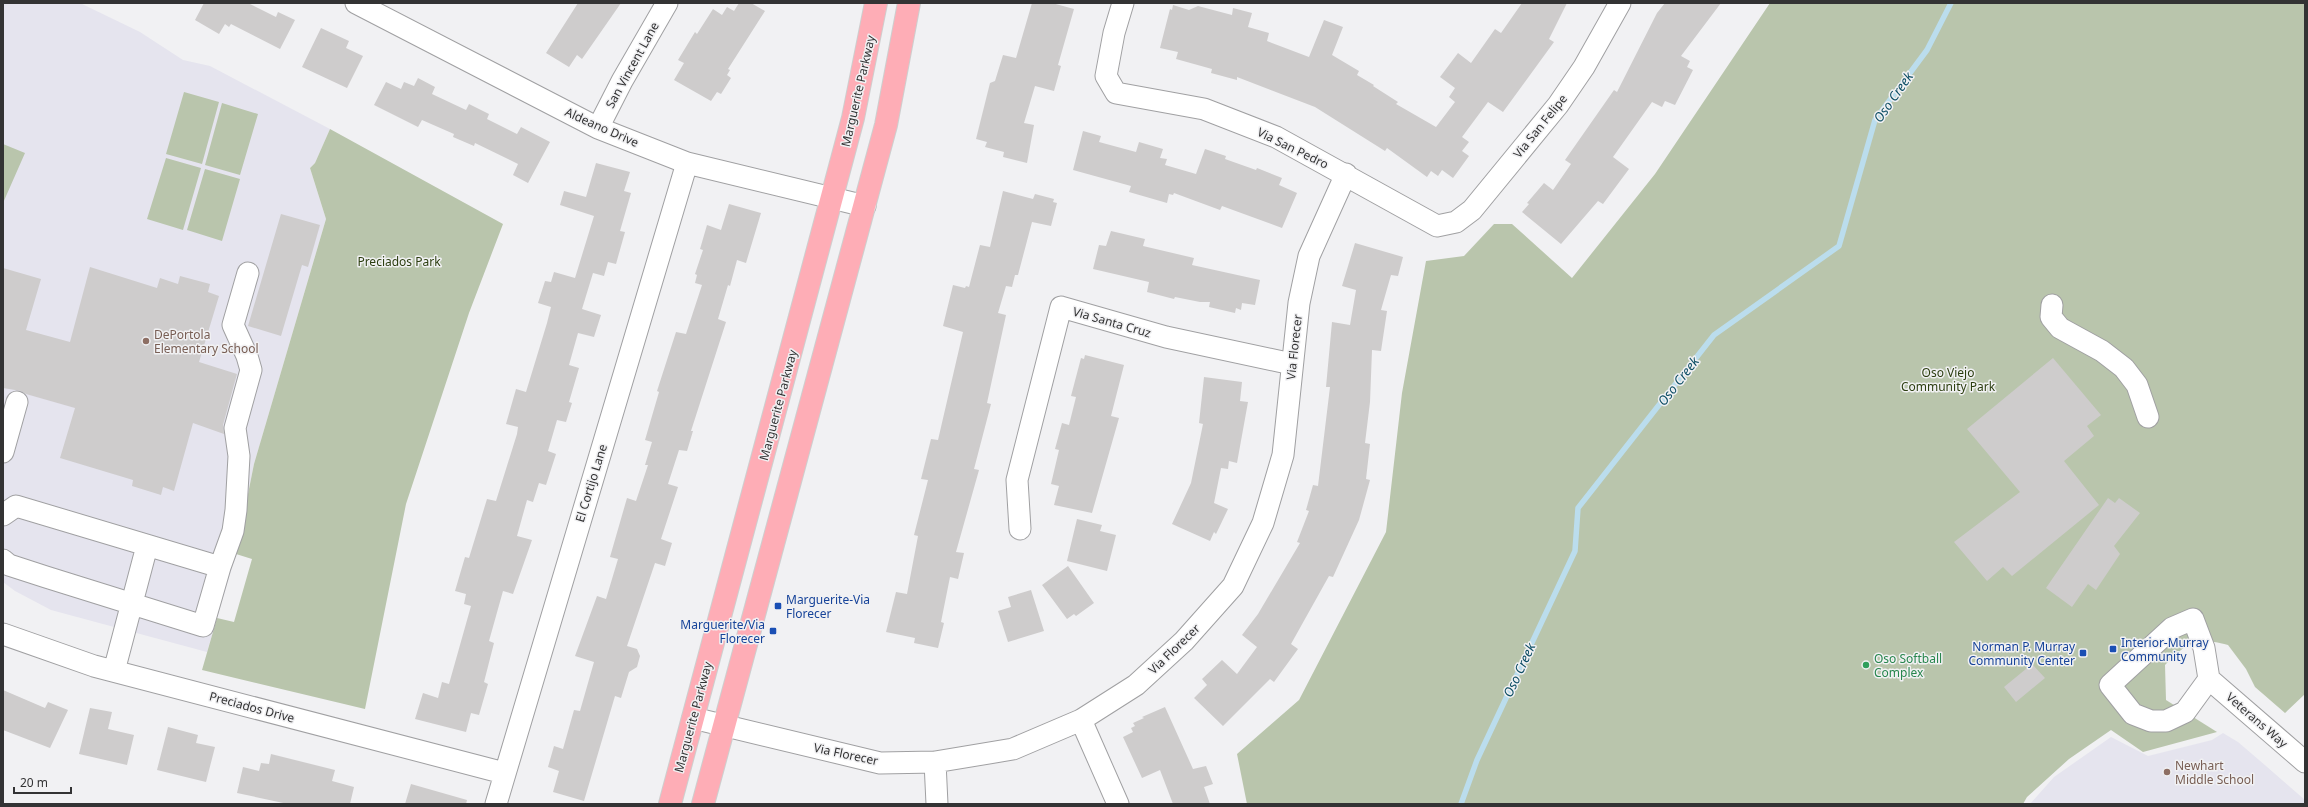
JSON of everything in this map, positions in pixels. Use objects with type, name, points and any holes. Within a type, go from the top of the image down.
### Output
[{"type":"main road","name":"Marguerite Parkway","points":[[670,804],[853,118],[876,3]]},
{"type":"main road","points":[[703,804],[886,125],[909,3]]},
{"type":"street","name":"Aldeano Drive","points":[[356,3],[598,128],[687,163],[865,206]]},
{"type":"street","name":"San Vincent Lane","points":[[598,128],[622,81],[667,3]]},
{"type":"street","name":"Via San Pedro","points":[[1123,3],[1114,33],[1106,76],[1116,93],[1204,109],[1276,137],[1346,174],[1437,226]]},
{"type":"street","name":"Via San Felipe","points":[[1437,226],[1456,222],[1472,210],[1553,111],[1584,67],[1620,3]]},
{"type":"street","name":"El Cortijo Lane","points":[[496,804],[687,163]]},
{"type":"street","name":"Via Florecer","points":[[693,718],[880,762],[935,762],[1013,749],[1081,720],[1136,685],[1184,642],[1233,586],[1263,523],[1283,455],[1299,303],[1309,256],[1346,174]]},
{"type":"street","points":[[3,560],[9,565],[132,605],[203,626],[220,567],[233,531],[236,510],[239,456],[235,428],[251,370],[247,356],[233,325],[248,273]]},
{"type":"street","points":[[2052,305],[2052,317],[2060,328],[2102,351],[2124,368],[2137,385],[2148,417]]},
{"type":"street","name":"Via Santa Cruz","points":[[1020,529],[1017,480],[1061,308],[1166,337],[1292,364]]},
{"type":"street","points":[[3,452],[17,402]]},
{"type":"street","points":[[3,514],[16,506],[220,567]]},
{"type":"street","points":[[114,671],[148,546]]},
{"type":"street","points":[[2193,619],[2204,648],[2209,679],[2185,712],[2166,721],[2151,721],[2133,714],[2110,685],[2172,628],[2193,619]]},
{"type":"street","name":"Preciados Drive","points":[[3,634],[114,671],[504,773]]},
{"type":"street","name":"Veterans Way","points":[[2209,679],[2305,762]]},
{"type":"street","points":[[1081,720],[1118,804]]},
{"type":"street","points":[[935,762],[937,804]]},
{"type":"shaded area","name":"DePortola Elementary School","points":[[3,3],[80,3],[140,32],[183,60],[210,66],[330,129],[315,163],[310,168],[326,219],[254,464],[236,554],[207,652],[51,610],[15,591],[3,582]]},
{"type":"shaded area","name":"Newhart Middle School","points":[[2223,733],[2238,742],[2266,766],[2305,800],[2305,804],[2030,804],[2054,777],[2111,737],[2148,756],[2212,740]]},
{"type":"green space","name":"Oso Viejo Community Park","points":[[1770,3],[2305,3],[2305,694],[2285,713],[2255,687],[2246,669],[2228,645],[2207,641],[2192,643],[2186,646],[2165,665],[2166,700],[2217,732],[2143,752],[2111,730],[2069,759],[2027,797],[2023,804],[1247,804],[1237,754],[1299,700],[1386,532],[1402,393],[1426,261],[1464,256],[1494,224],[1512,224],[1572,278],[1655,174]]},
{"type":"green space","points":[[184,92],[219,102],[202,164],[166,154]]},
{"type":"green space","points":[[222,103],[258,114],[240,175],[205,165]]},
{"type":"green space","name":"Preciados Park","points":[[330,129],[503,224],[469,313],[406,504],[365,709],[202,670],[217,618],[234,622],[252,559],[236,554],[254,464],[326,219],[310,168],[315,163]]},
{"type":"green space","points":[[3,144],[25,153],[3,203]]},
{"type":"green space","points":[[166,158],[201,168],[183,230],[147,219]]},
{"type":"green space","points":[[205,169],[240,179],[222,241],[187,230]]},
{"type":"building","points":[[204,3],[248,3],[276,17],[278,12],[295,20],[280,49],[231,24],[229,27],[225,24],[219,34],[195,20]]},
{"type":"building","points":[[578,3],[621,3],[582,59],[577,55],[569,67],[546,53]]},
{"type":"building","points":[[739,3],[751,3],[765,11],[728,69],[730,70],[727,75],[731,78],[721,94],[717,92],[711,101],[674,80],[684,63],[678,60],[695,32],[697,34],[713,9],[722,15],[727,7],[734,11]]},
{"type":"building","points":[[1032,3],[1052,3],[1074,9],[1058,65],[1061,66],[1054,91],[1035,86],[1024,123],[1034,125],[1027,163],[1003,157],[1004,152],[985,147],[987,142],[976,139],[990,83],[995,81],[1003,55],[1016,58]]},
{"type":"building","points":[[1522,3],[1567,3],[1549,39],[1554,42],[1503,112],[1488,102],[1462,137],[1469,142],[1462,151],[1469,156],[1453,178],[1442,170],[1438,176],[1431,171],[1427,177],[1387,148],[1385,151],[1315,107],[1237,77],[1237,80],[1211,73],[1212,69],[1176,59],[1178,52],[1160,48],[1170,9],[1172,10],[1173,5],[1189,10],[1198,6],[1232,15],[1233,8],[1252,13],[1248,27],[1269,33],[1267,41],[1309,57],[1324,20],[1343,27],[1332,55],[1359,71],[1357,75],[1398,102],[1396,104],[1436,127],[1455,102],[1449,97],[1455,88],[1440,77],[1458,53],[1471,63],[1495,29],[1501,33]]},
{"type":"building","points":[[1665,3],[1721,3],[1681,56],[1690,61],[1687,67],[1693,70],[1675,105],[1665,101],[1662,107],[1652,102],[1613,157],[1629,169],[1603,204],[1598,201],[1561,244],[1522,212],[1529,204],[1527,203],[1544,183],[1553,190],[1571,164],[1565,160],[1614,90],[1617,92],[1657,13]]},
{"type":"building","points":[[321,28],[349,41],[346,48],[363,56],[347,88],[302,67]]},
{"type":"building","points":[[418,78],[435,87],[432,94],[466,110],[469,104],[489,114],[487,119],[517,134],[521,127],[550,142],[528,183],[513,175],[518,164],[475,143],[474,146],[453,137],[454,134],[422,120],[418,127],[374,105],[386,82],[401,89],[404,82],[414,86]]},
{"type":"building","points":[[1083,131],[1101,136],[1099,142],[1136,152],[1139,142],[1163,149],[1160,158],[1167,159],[1165,165],[1196,174],[1205,149],[1226,156],[1225,159],[1256,170],[1257,168],[1282,178],[1279,185],[1297,193],[1282,228],[1222,206],[1220,210],[1174,193],[1173,195],[1169,194],[1167,203],[1129,192],[1131,186],[1073,170]]},
{"type":"building","points":[[596,163],[630,172],[624,191],[631,193],[620,231],[625,232],[616,264],[608,262],[604,276],[593,273],[582,309],[601,315],[594,337],[578,333],[569,365],[579,368],[569,402],[572,403],[566,422],[557,420],[548,451],[556,454],[546,485],[539,483],[533,502],[527,500],[517,536],[532,540],[513,594],[503,591],[489,641],[494,643],[484,682],[488,684],[479,715],[471,713],[466,732],[415,719],[423,693],[438,698],[442,682],[449,684],[471,606],[464,604],[466,594],[455,591],[465,557],[469,558],[487,499],[496,501],[517,434],[518,427],[506,424],[516,389],[526,392],[547,323],[551,307],[538,303],[545,281],[551,282],[554,272],[575,278],[594,216],[560,205],[564,191],[586,197]]},
{"type":"building","points":[[1003,191],[1033,199],[1035,194],[1054,199],[1053,202],[1057,203],[1051,226],[1032,222],[1018,275],[1015,275],[1012,287],[1006,286],[998,313],[1006,315],[987,403],[991,404],[974,469],[979,470],[956,552],[964,553],[958,579],[950,577],[941,622],[944,623],[938,648],[914,643],[915,638],[886,632],[896,592],[907,594],[918,536],[914,535],[928,480],[921,479],[931,439],[938,440],[963,332],[943,326],[953,285],[965,288],[966,286],[969,287],[980,245],[990,247]]},
{"type":"building","points":[[729,204],[761,213],[746,263],[737,260],[730,286],[728,285],[718,319],[726,322],[691,431],[693,431],[687,451],[679,450],[668,484],[678,487],[661,539],[672,543],[665,566],[655,563],[627,646],[637,649],[640,656],[637,667],[629,672],[621,698],[615,696],[584,801],[553,792],[559,771],[548,767],[554,746],[563,749],[574,710],[580,711],[594,662],[575,656],[597,596],[606,599],[618,559],[610,557],[627,498],[636,501],[648,465],[645,465],[652,442],[645,440],[659,392],[657,391],[676,332],[686,334],[702,285],[695,283],[697,275],[695,274],[703,250],[700,249],[707,225],[721,230]]},
{"type":"building","points":[[281,214],[320,225],[308,267],[302,265],[281,336],[248,326]]},
{"type":"building","points":[[1111,231],[1145,239],[1143,246],[1194,258],[1192,265],[1260,280],[1255,305],[1242,303],[1241,310],[1236,308],[1235,313],[1209,307],[1210,302],[1200,302],[1175,297],[1174,299],[1147,292],[1149,282],[1093,269],[1099,245],[1106,246]]},
{"type":"building","points":[[1355,243],[1403,257],[1398,276],[1391,275],[1381,310],[1387,311],[1381,351],[1372,350],[1370,402],[1365,443],[1370,444],[1366,479],[1370,480],[1359,520],[1333,577],[1329,576],[1291,644],[1298,649],[1274,682],[1270,679],[1223,726],[1194,698],[1207,685],[1202,679],[1222,660],[1237,674],[1257,647],[1242,635],[1258,614],[1300,543],[1297,542],[1309,511],[1306,510],[1313,485],[1318,486],[1330,387],[1326,387],[1332,322],[1350,325],[1356,290],[1342,286]]},
{"type":"building","name":"DePortola Elementary School","points":[[90,267],[157,288],[160,278],[178,284],[180,276],[210,284],[208,292],[219,296],[199,362],[237,374],[223,425],[224,434],[193,423],[174,491],[163,487],[161,495],[132,486],[133,480],[60,458],[75,408],[26,394],[21,391],[3,388],[3,268],[41,279],[26,330],[70,342]]},
{"type":"building","points":[[1085,355],[1124,365],[1111,416],[1119,418],[1092,513],[1054,505],[1059,486],[1051,484],[1059,450],[1055,449],[1062,423],[1069,425],[1076,397],[1071,396],[1081,358],[1084,359]]},
{"type":"building","points":[[2053,358],[2101,415],[2087,426],[2094,436],[2064,461],[2099,505],[2012,576],[2003,567],[1987,581],[1954,542],[2020,492],[1967,429]]},
{"type":"building","points":[[1204,377],[1242,382],[1240,401],[1248,402],[1237,463],[1229,461],[1228,469],[1221,468],[1214,503],[1228,509],[1216,534],[1214,532],[1210,541],[1172,524],[1191,483],[1203,424],[1199,423]]},
{"type":"building","points":[[2108,498],[2115,503],[2119,498],[2140,513],[2114,546],[2120,554],[2096,590],[2088,584],[2072,607],[2046,588]]},
{"type":"building","points":[[1077,519],[1102,525],[1100,531],[1116,535],[1107,571],[1067,561]]},
{"type":"building","points":[[1068,566],[1094,603],[1076,616],[1074,614],[1067,619],[1042,585]]},
{"type":"building","points":[[1031,590],[1044,631],[1008,642],[998,611],[1011,607],[1008,597]]},
{"type":"building","points":[[2032,664],[2045,678],[2016,702],[2004,687]]},
{"type":"building","points":[[3,690],[45,708],[48,702],[68,710],[50,748],[3,730]]},
{"type":"building","points":[[1165,707],[1193,769],[1206,766],[1213,784],[1204,787],[1210,804],[1173,804],[1160,770],[1142,778],[1123,737],[1133,732],[1131,728],[1135,726],[1133,723],[1144,718],[1142,717]]},
{"type":"building","points":[[90,708],[112,712],[108,729],[134,735],[127,765],[79,754]]},
{"type":"building","points":[[168,727],[198,735],[196,743],[215,747],[206,782],[157,770]]},
{"type":"building","points":[[271,754],[335,770],[332,781],[354,787],[350,804],[288,804],[237,793],[243,767],[259,771],[261,763],[269,764]]},
{"type":"building","points":[[411,784],[467,800],[466,804],[405,804]]},
{"type":"waterway","name":"Oso Creek","points":[[1461,804],[1477,760],[1575,551],[1578,508],[1714,335],[1839,246],[1875,120],[1927,50],[1951,3]]},
{"type":"place","name":"DePortola Elementary School","points":[[146,341]]},
{"type":"place","name":"Marguerite-Via Florecer","points":[[778,606]]},
{"type":"place","name":"Marguerite/Via Florecer","points":[[773,631]]},
{"type":"place","name":"Interior-Murray Community","points":[[2113,649]]},
{"type":"place","name":"Norman P. Murray Community Center","points":[[2083,653]]},
{"type":"place","name":"Oso Softball Complex","points":[[1866,665]]},
{"type":"place","name":"Newhart Middle School","points":[[2167,772]]}]
